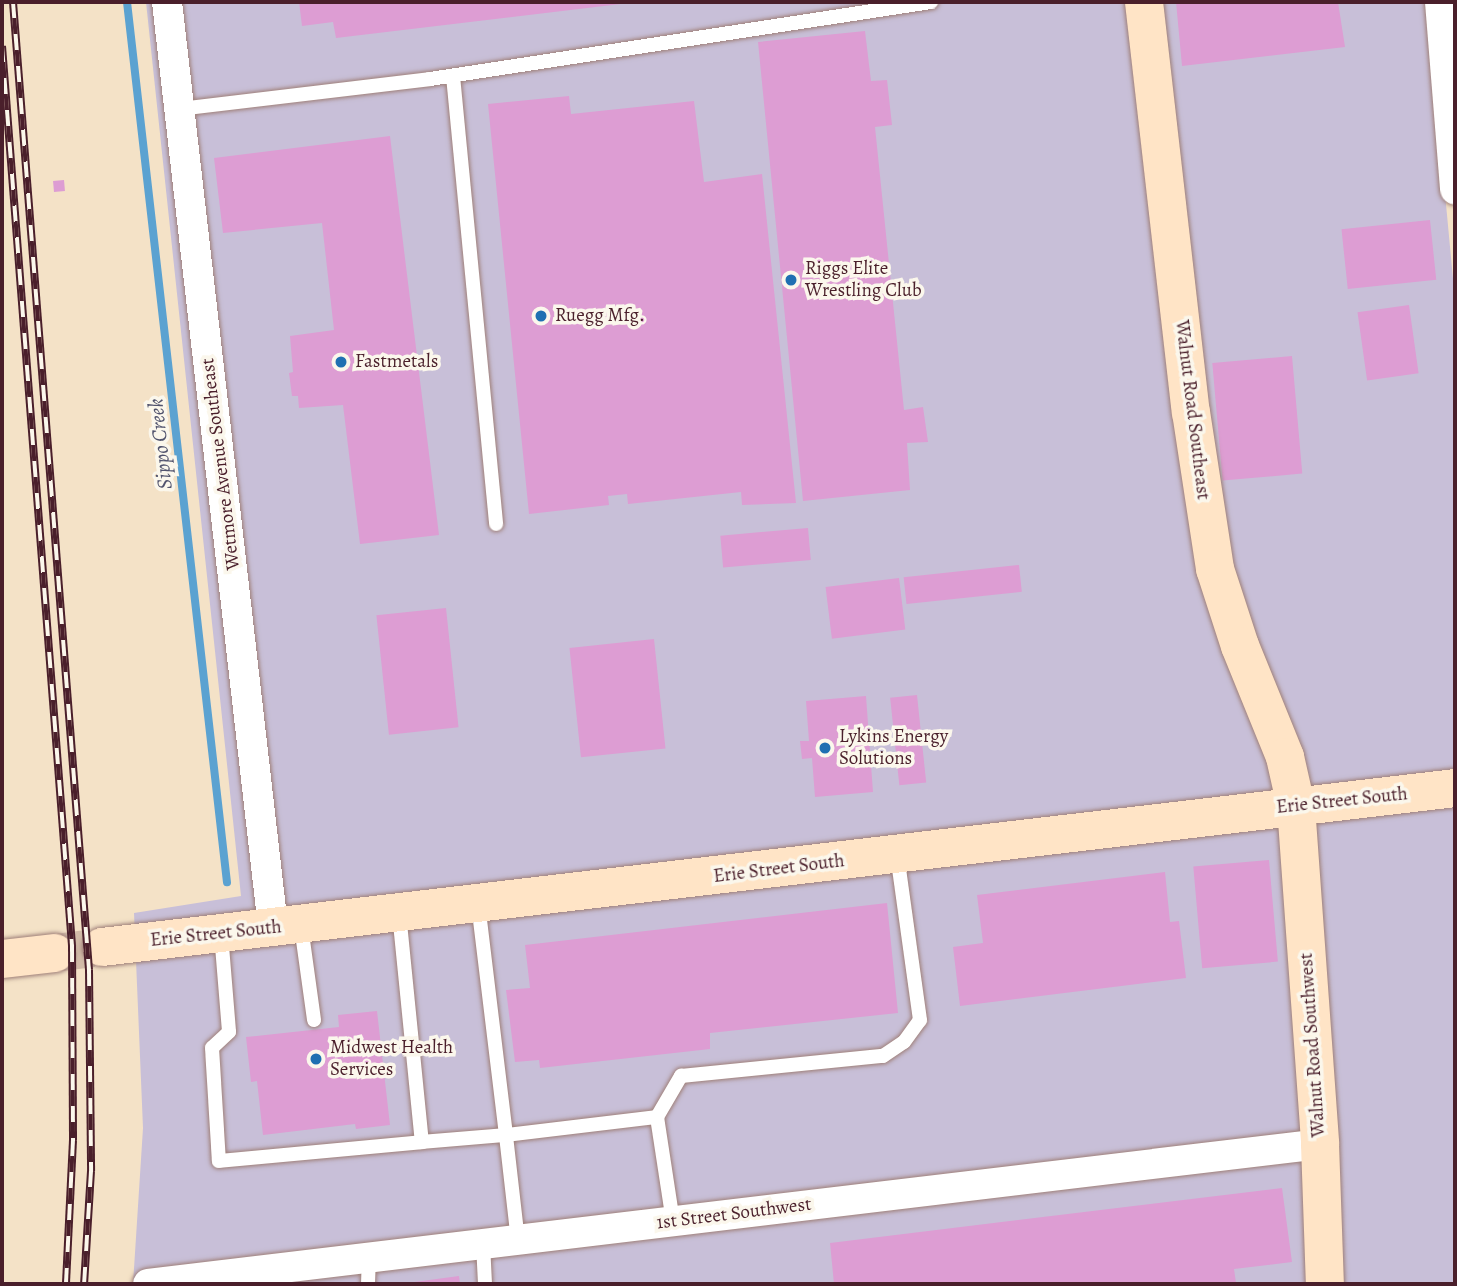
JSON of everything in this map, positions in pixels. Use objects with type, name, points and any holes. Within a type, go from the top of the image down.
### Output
[{"type":"main road","name":"Walnut Road Southeast","points":[[1144,2],[1191,412],[1215,569],[1240,646],[1281,744],[1296,806]]},
{"type":"main road","name":"Erie Street South","points":[[102,947],[1455,789]]},
{"type":"main road","name":"Walnut Road Southwest","points":[[1296,806],[1320,1144],[1325,1284]]},
{"type":"main road","points":[[2,959],[55,953]]},
{"type":"street","name":"Wetmore Avenue Southeast","points":[[167,2],[287,926]]},
{"type":"street","points":[[1440,2],[1455,189]]},
{"type":"street","name":"1st Street Southwest","points":[[158,1284],[369,1271],[483,1244],[1320,1144]]},
{"type":"lane","points":[[179,109],[453,76],[931,2]]},
{"type":"lane","points":[[453,76],[496,524]]},
{"type":"lane","points":[[673,1222],[657,1117],[681,1076],[883,1056],[904,1042],[920,1020],[897,855]]},
{"type":"lane","points":[[478,904],[518,1241]]},
{"type":"lane","points":[[399,913],[422,1142]]},
{"type":"lane","points":[[287,926],[314,1020]]},
{"type":"lane","points":[[221,934],[229,1032],[212,1048],[219,1161],[506,1135],[657,1117]]},
{"type":"lane","points":[[483,1244],[485,1284]]},
{"type":"shaded area","points":[[146,2],[1427,2],[1455,300],[1455,1284],[133,1284],[143,1128],[134,913],[241,896]]},
{"type":"building","points":[[299,2],[629,3],[336,38],[333,22],[302,26]]},
{"type":"building","points":[[1176,2],[1338,2],[1345,47],[1182,66]]},
{"type":"building","points":[[865,31],[871,81],[887,80],[892,125],[875,127],[904,410],[923,407],[928,442],[907,443],[910,490],[803,501],[758,42]]},
{"type":"building","points":[[569,96],[571,114],[694,101],[704,182],[762,174],[796,503],[742,505],[741,492],[628,504],[627,494],[608,496],[609,505],[529,514],[488,104]]},
{"type":"building","points":[[390,136],[439,535],[360,544],[343,405],[299,408],[298,396],[292,396],[289,373],[293,372],[290,336],[334,330],[322,223],[223,233],[214,158]]},
{"type":"building","points":[[64,180],[65,191],[54,192],[53,181]]},
{"type":"building","points":[[1430,220],[1436,280],[1348,289],[1341,229]]},
{"type":"building","points":[[1409,305],[1419,373],[1367,381],[1358,312]]},
{"type":"building","points":[[1292,356],[1302,474],[1223,481],[1212,363]]},
{"type":"building","points":[[808,528],[811,560],[723,568],[720,536]]},
{"type":"building","points":[[1019,565],[1022,592],[906,604],[904,577]]},
{"type":"building","points":[[899,578],[905,630],[832,639],[826,587]]},
{"type":"building","points":[[446,608],[459,727],[389,735],[376,615]]},
{"type":"building","points":[[654,639],[665,748],[581,757],[569,648]]},
{"type":"building","points":[[917,695],[926,783],[899,785],[890,698]]},
{"type":"building","points":[[866,696],[873,792],[815,797],[812,758],[802,759],[800,741],[809,741],[806,701]]},
{"type":"building","points":[[1269,860],[1278,962],[1202,968],[1193,867]]},
{"type":"building","points":[[1165,872],[1170,922],[1179,921],[1186,978],[960,1006],[953,947],[983,943],[977,895]]},
{"type":"building","points":[[887,903],[898,1013],[710,1033],[710,1049],[540,1068],[539,1060],[515,1062],[506,990],[530,988],[525,945]]},
{"type":"building","name":"Midwest Health Services","points":[[377,1011],[390,1125],[356,1129],[355,1124],[263,1135],[257,1081],[251,1082],[246,1037],[339,1027],[338,1015]]},
{"type":"building","points":[[1282,1188],[1292,1262],[1234,1269],[1236,1283],[834,1284],[830,1243]]},
{"type":"building","points":[[459,1276],[460,1284],[407,1284],[407,1283]]},
{"type":"waterway","name":"Sippo Creek","points":[[127,2],[227,882]]},
{"type":"tunnel","points":[[55,953],[102,947]]},
{"type":"railway","points":[[13,2],[89,970],[91,1171],[84,1284]]},
{"type":"railway","points":[[2,46],[72,946],[73,1140],[66,1284]]},
{"type":"place","name":"Riggs Elite Wrestling Club","points":[[791,280]]},
{"type":"place","name":"Ruegg Mfg.","points":[[541,316]]},
{"type":"place","name":"Fastmetals","points":[[341,362]]},
{"type":"place","name":"Lykins Energy Solutions","points":[[825,748]]},
{"type":"place","name":"Midwest Health Services","points":[[316,1059]]}]
